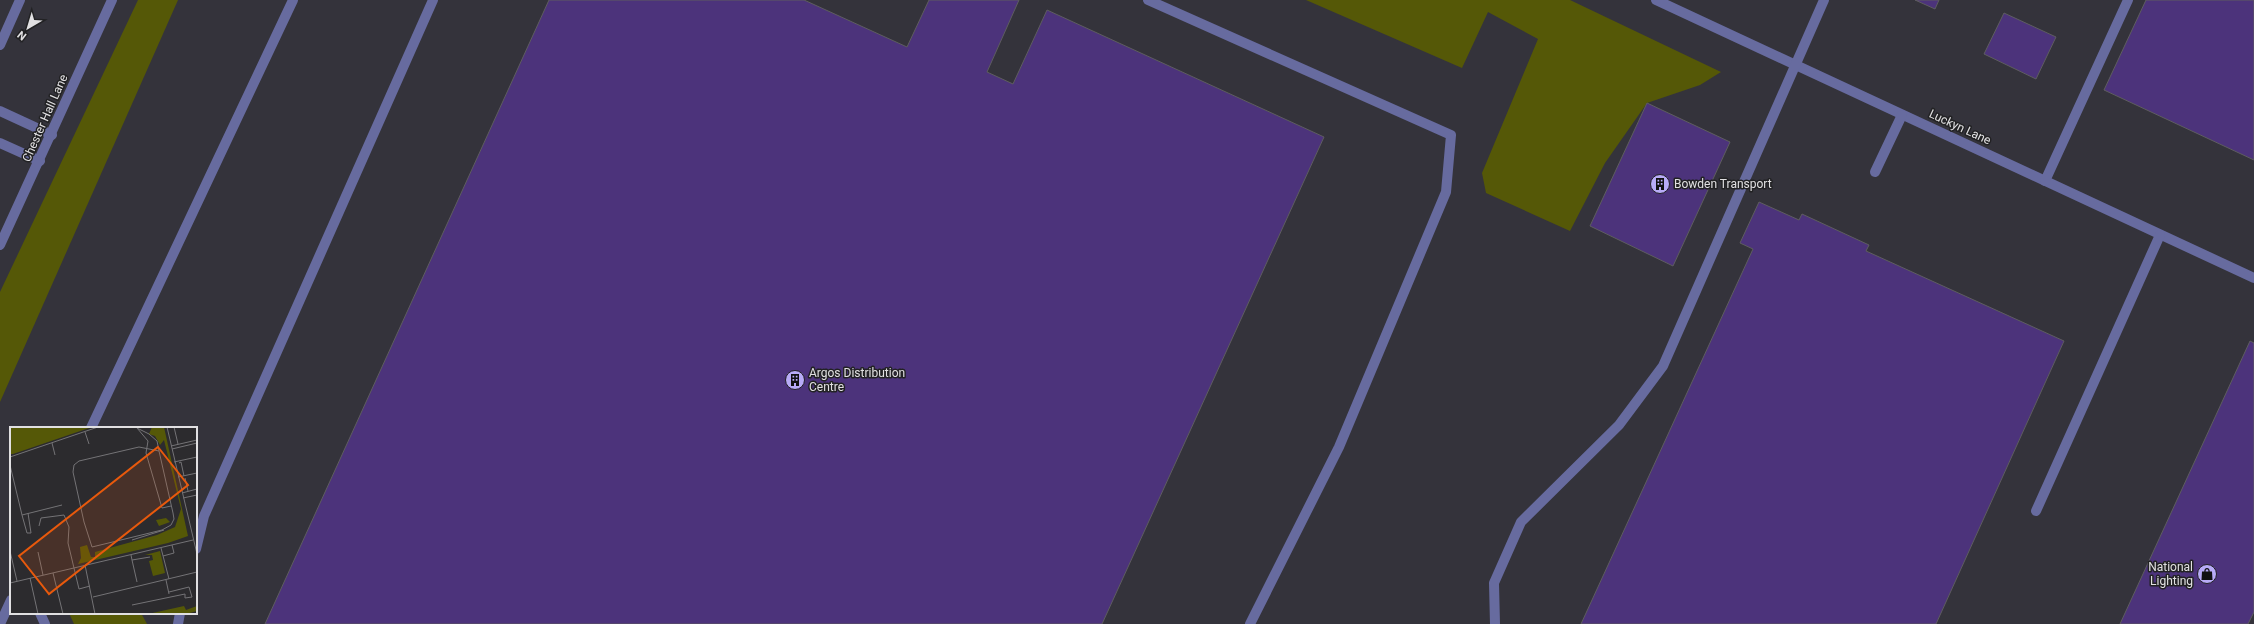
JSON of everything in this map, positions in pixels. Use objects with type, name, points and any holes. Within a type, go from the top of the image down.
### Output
[{"type":"street","points":[[0,45],[20,0]]},
{"type":"street","name":"Chester Hall Lane","points":[[0,245],[52,135],[112,0]]},
{"type":"street","points":[[92,427],[293,0]]},
{"type":"street","points":[[197,545],[204,516],[433,0]]},
{"type":"street","points":[[1148,0],[1451,135],[1446,192],[1339,447],[1250,624]]},
{"type":"street","points":[[1153,0],[1162,6]]},
{"type":"street","points":[[1495,624],[1494,583],[1521,522],[1618,426],[1663,366],[1794,64],[1824,0]]},
{"type":"street","points":[[2045,181],[2128,0]]},
{"type":"street","name":"Luckyn Lane","points":[[1660,1],[2254,278]]},
{"type":"street","points":[[0,111],[52,135]]},
{"type":"street","points":[[1875,172],[1902,115]]},
{"type":"street","points":[[0,143],[40,161]]},
{"type":"street","points":[[2036,511],[2160,235]]},
{"type":"street","points":[[0,624],[10,602]]},
{"type":"street","points":[[40,614],[45,624]]},
{"type":"street","points":[[178,624],[180,614]]},
{"type":"shaded area","points":[[0,0],[2254,0],[2254,624],[0,624]]},
{"type":"shaded area","points":[[138,0],[178,0],[0,402],[0,292]]},
{"type":"shaded area","points":[[1306,0],[1570,0],[1721,72],[1700,85],[1647,103],[1605,163],[1570,231],[1486,193],[1482,173],[1538,39],[1488,12],[1462,68]]},
{"type":"shaded area","points":[[69,614],[142,614],[147,624],[74,624]]},
{"type":"building","name":"Argos Distribution Centre","points":[[549,0],[804,0],[907,47],[929,0],[1019,0],[987,72],[1013,84],[1047,10],[1324,137],[1102,624],[265,624]]},
{"type":"building","points":[[1915,0],[1939,0],[1935,9]]},
{"type":"building","points":[[2146,0],[2254,0],[2254,160],[2104,90]]},
{"type":"building","points":[[2004,13],[2056,37],[2036,79],[1984,54]]},
{"type":"building","name":"Bowden Transport","points":[[1647,103],[1730,142],[1673,266],[1590,226]]},
{"type":"building","points":[[1759,202],[1799,220],[1802,214],[1869,245],[1866,251],[2064,341],[1936,624],[1581,624],[1753,249],[1740,243]]},
{"type":"building","points":[[2250,341],[2254,343],[2254,612],[2248,624],[2120,624]]},
{"type":"place","name":"Bowden Transport","points":[[1660,184]]},
{"type":"place","name":"Argos Distribution Centre","points":[[795,380]]},
{"type":"place","name":"National Lighting","points":[[2207,574]]}]
